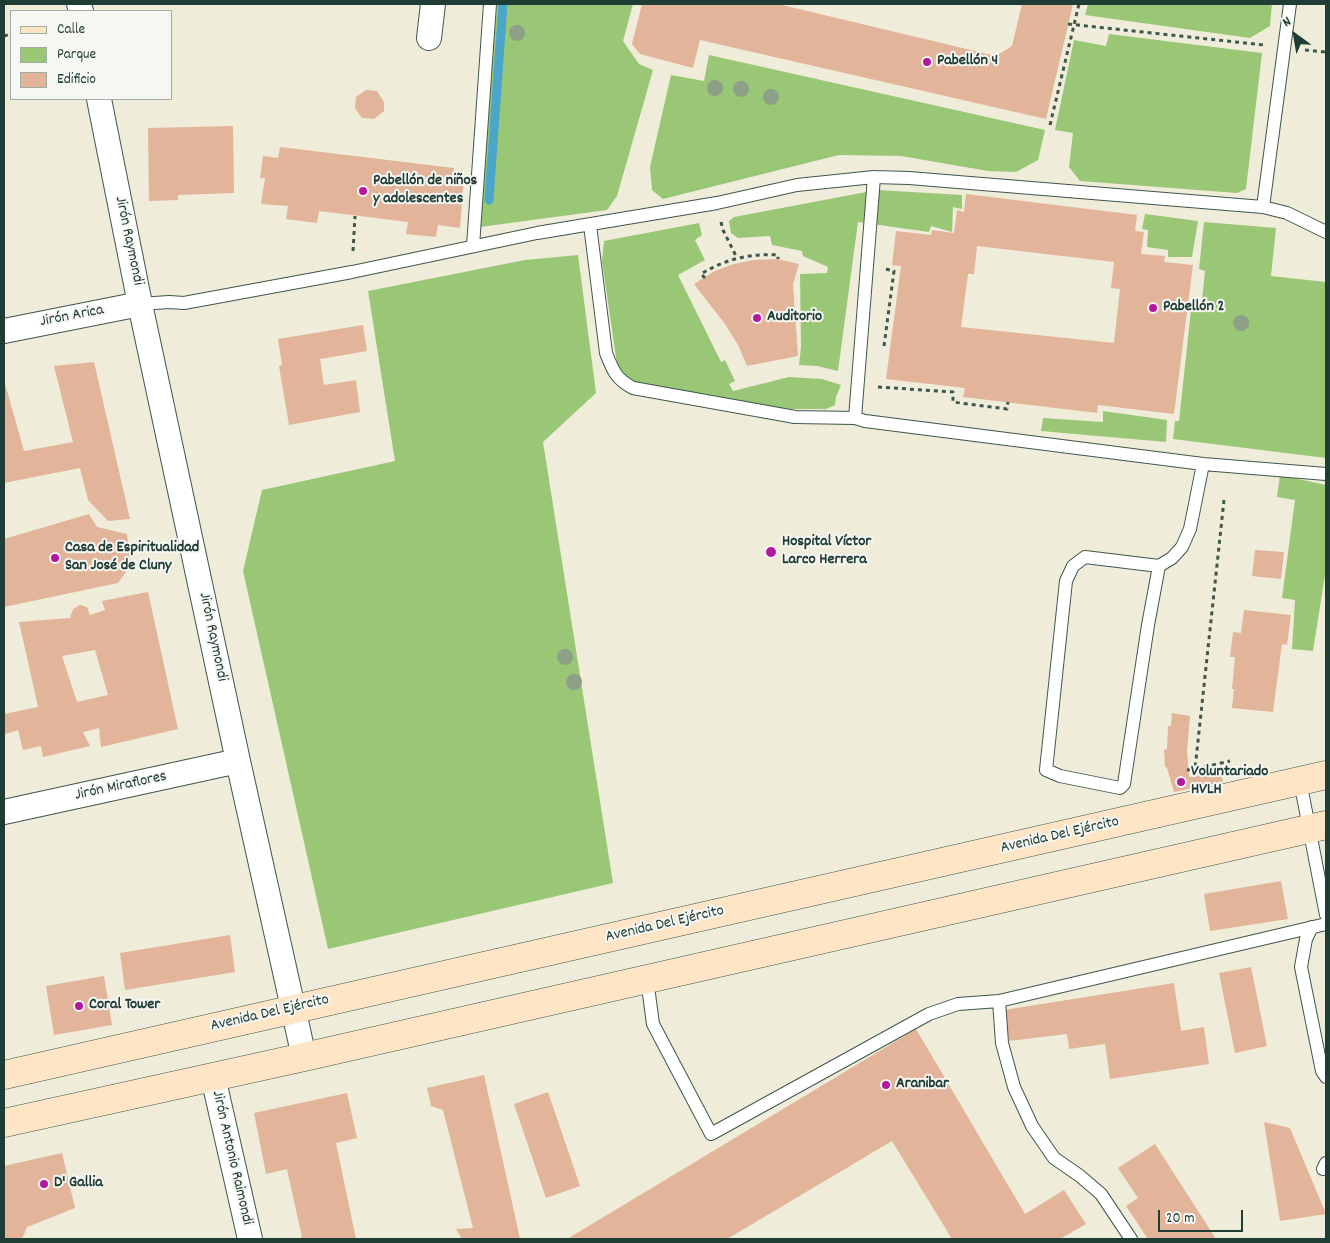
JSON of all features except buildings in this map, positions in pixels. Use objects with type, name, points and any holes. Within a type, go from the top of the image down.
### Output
[{"type":"main road","name":"Avenida Del Ejército","points":[[4,1075],[1313,778]]},
{"type":"main road","points":[[4,1124],[1318,827]]},
{"type":"street","points":[[429,38],[433,4]]},
{"type":"street","name":"Jirón Raymondi","points":[[99,100],[140,304],[292,1009],[304,1057]]},
{"type":"street","name":"Jirón Arica","points":[[4,330],[140,304]]},
{"type":"street","name":"Jirón Miraflores","points":[[4,812],[238,761]]},
{"type":"street","name":"Jirón Antonio Raimondi","points":[[212,1077],[250,1239]]},
{"type":"lane","points":[[473,246],[490,4]]},
{"type":"lane","points":[[1263,207],[1290,4]]},
{"type":"lane","points":[[855,418],[874,177]]},
{"type":"lane","points":[[140,304],[184,303],[352,272],[473,246],[717,203],[797,184],[874,177],[909,178],[1263,207],[1287,213],[1326,232]]},
{"type":"lane","points":[[590,225],[606,353],[613,371],[621,382],[633,388],[795,417],[855,418],[865,421],[1203,464],[1326,474]]},
{"type":"lane","points":[[1159,566],[1148,624],[1124,784],[1120,788],[1060,776],[1046,770],[1066,581],[1073,566],[1085,557],[1159,566],[1172,558],[1182,547],[1190,529],[1203,464]]},
{"type":"lane","points":[[1313,778],[1326,915]]},
{"type":"lane","points":[[647,979],[653,1024],[711,1134],[929,1014],[958,1004],[999,1001],[1326,924]]},
{"type":"lane","points":[[1312,927],[1306,939],[1301,967],[1322,1071],[1326,1077]]},
{"type":"lane","points":[[999,1001],[1002,1043],[1014,1087],[1032,1126],[1054,1158],[1080,1176],[1101,1194],[1131,1239]]},
{"type":"path","points":[[1050,126],[1079,4]]},
{"type":"path","points":[[1068,24],[1285,48]]},
{"type":"path","points":[[717,203],[723,230],[737,258]]},
{"type":"path","points":[[352,272],[355,216]]},
{"type":"path","points":[[704,278],[702,274],[712,267],[737,258],[772,254],[778,255],[778,259]]},
{"type":"path","points":[[883,269],[894,270],[883,348]]},
{"type":"path","points":[[880,378],[878,387],[953,392],[952,402],[1007,409],[1008,402]]},
{"type":"path","points":[[1198,775],[1196,768],[1224,500]]},
{"type":"path","points":[[1187,770],[1230,761]]},
{"type":"path","points":[[1213,765],[1214,772]]},
{"type":"green space","points":[[497,4],[633,4],[623,41],[639,64],[653,70],[617,196],[607,210],[480,227]]},
{"type":"green space","points":[[1088,4],[1272,4],[1270,26],[1250,38],[1085,15]]},
{"type":"green space","points":[[1109,34],[1262,53],[1246,189],[1237,193],[1080,181],[1069,167],[1073,133],[1055,130],[1074,40],[1106,46]]},
{"type":"green space","points":[[709,55],[1045,130],[1038,160],[1016,172],[988,171],[901,156],[839,155],[663,199],[652,190],[650,167],[671,75],[704,81]]},
{"type":"green space","points":[[877,190],[962,195],[962,209],[953,207],[952,232],[931,226],[929,232],[858,222],[838,371],[817,366],[799,365],[801,347],[800,274],[827,273],[828,267],[803,256],[802,251],[772,245],[770,236],[738,238],[731,233],[729,221],[734,217]]},
{"type":"green space","points":[[1145,214],[1198,221],[1192,257],[1168,257],[1168,250],[1147,247],[1148,230],[1142,229]]},
{"type":"green space","points":[[1204,222],[1276,228],[1271,276],[1326,282],[1326,458],[1173,439],[1175,421],[1179,421],[1191,310],[1201,309],[1205,271],[1199,269]]},
{"type":"green space","points":[[699,223],[702,235],[695,240],[705,260],[678,275],[721,362],[725,360],[735,381],[729,384],[733,391],[789,377],[822,379],[841,385],[835,405],[826,409],[787,409],[628,381],[617,364],[602,261],[604,241]]},
{"type":"green space","points":[[578,255],[596,393],[543,442],[613,883],[328,949],[243,571],[262,490],[395,461],[368,291],[525,260]]},
{"type":"green space","points":[[1103,411],[1167,420],[1166,442],[1041,431],[1043,418],[1103,422]]},
{"type":"green space","points":[[1280,475],[1326,485],[1326,569],[1313,651],[1292,649],[1295,600],[1282,598],[1295,500],[1277,497]]},
{"type":"waterway","points":[[489,200],[503,4]]},
{"type":"place","name":"Pabellón 4","points":[[927,62]]},
{"type":"place","name":"Pabellón de niños y adolescentes","points":[[363,191]]},
{"type":"place","name":"Pabellón 2","points":[[1153,308]]},
{"type":"place","name":"Auditorio","points":[[757,318]]},
{"type":"place","name":"Hospital Víctor Larco Herrera","points":[[771,552]]},
{"type":"place","name":"Casa de Espiritualidad San José de Cluny","points":[[55,558]]},
{"type":"place","name":"Voluntariado HVLH","points":[[1181,782]]},
{"type":"place","name":"Coral Tower","points":[[79,1006]]},
{"type":"place","name":"Aranibar","points":[[886,1085]]},
{"type":"place","name":"D' Gallia","points":[[44,1184]]}]
